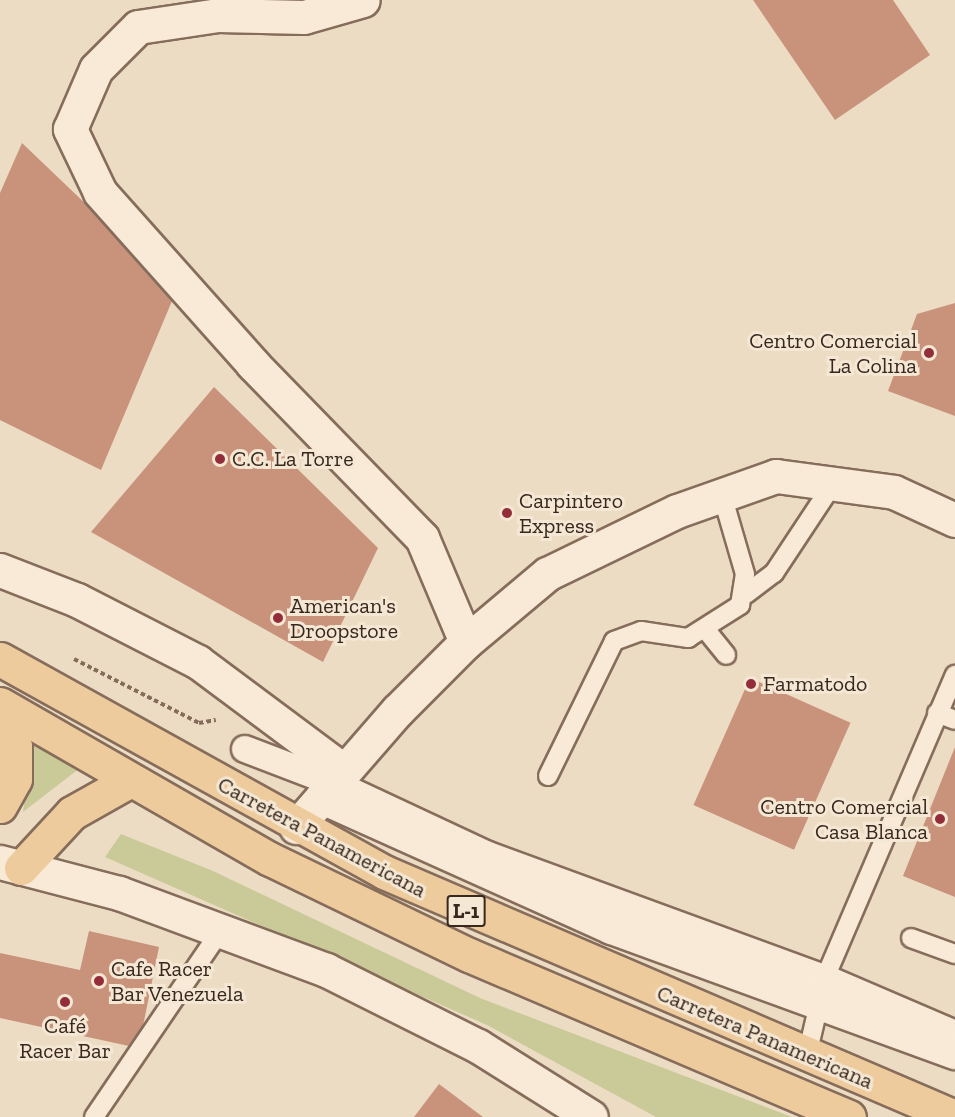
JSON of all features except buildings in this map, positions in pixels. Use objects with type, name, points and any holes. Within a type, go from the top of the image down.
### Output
[{"type":"main road","name":"Carretera Panamericana","points":[[0,659],[296,827],[484,919],[955,1117]]},
{"type":"main road","name":"Carretera Panamericana","points":[[0,704],[129,781],[270,859],[469,955],[849,1117]]},
{"type":"main road","points":[[0,717],[15,746],[15,780],[0,806]]},
{"type":"main road","points":[[10,865],[72,813],[129,781]]},
{"type":"street","points":[[363,0],[304,17],[218,15],[138,27],[96,69],[70,129],[100,192],[253,364],[422,538],[466,642]]},
{"type":"street","points":[[296,827],[333,784],[466,642],[547,574],[722,495],[776,476],[894,492],[955,520]]},
{"type":"street","points":[[0,570],[77,600],[198,662],[333,784]]},
{"type":"street","points":[[244,749],[333,784],[611,927],[823,989],[955,1034]]},
{"type":"street","points":[[10,865],[120,892],[326,970],[478,1046],[591,1117]]},
{"type":"street","points":[[823,989],[955,1052]]},
{"type":"lane","points":[[548,776],[614,641],[641,631],[688,638],[705,630],[774,573],[833,484]]},
{"type":"lane","points":[[722,495],[746,594]]},
{"type":"lane","points":[[705,630],[726,655]]},
{"type":"lane","points":[[807,1055],[823,989],[955,675]]},
{"type":"lane","points":[[938,713],[955,720]]},
{"type":"lane","points":[[94,1117],[222,929]]},
{"type":"lane","points":[[911,938],[955,954]]},
{"type":"path","points":[[61,654],[199,723],[223,721]]},
{"type":"green space","points":[[33,741],[80,768],[23,812]]},
{"type":"green space","points":[[121,834],[213,871],[480,998],[792,1117],[656,1117],[487,1025],[105,857]]},
{"type":"place","name":"Centro Comercial La Colina","points":[[929,353]]},
{"type":"place","name":"C.C. La Torre","points":[[220,459]]},
{"type":"place","name":"Carpintero Express","points":[[507,513]]},
{"type":"place","name":"American's Droopstore","points":[[278,618]]},
{"type":"place","name":"Farmatodo","points":[[751,684]]},
{"type":"place","name":"Centro Comercial Casa Blanca","points":[[940,819]]},
{"type":"place","name":"Cafe Racer Bar Venezuela","points":[[99,981]]},
{"type":"place","name":"Café Racer Bar","points":[[65,1002]]}]
